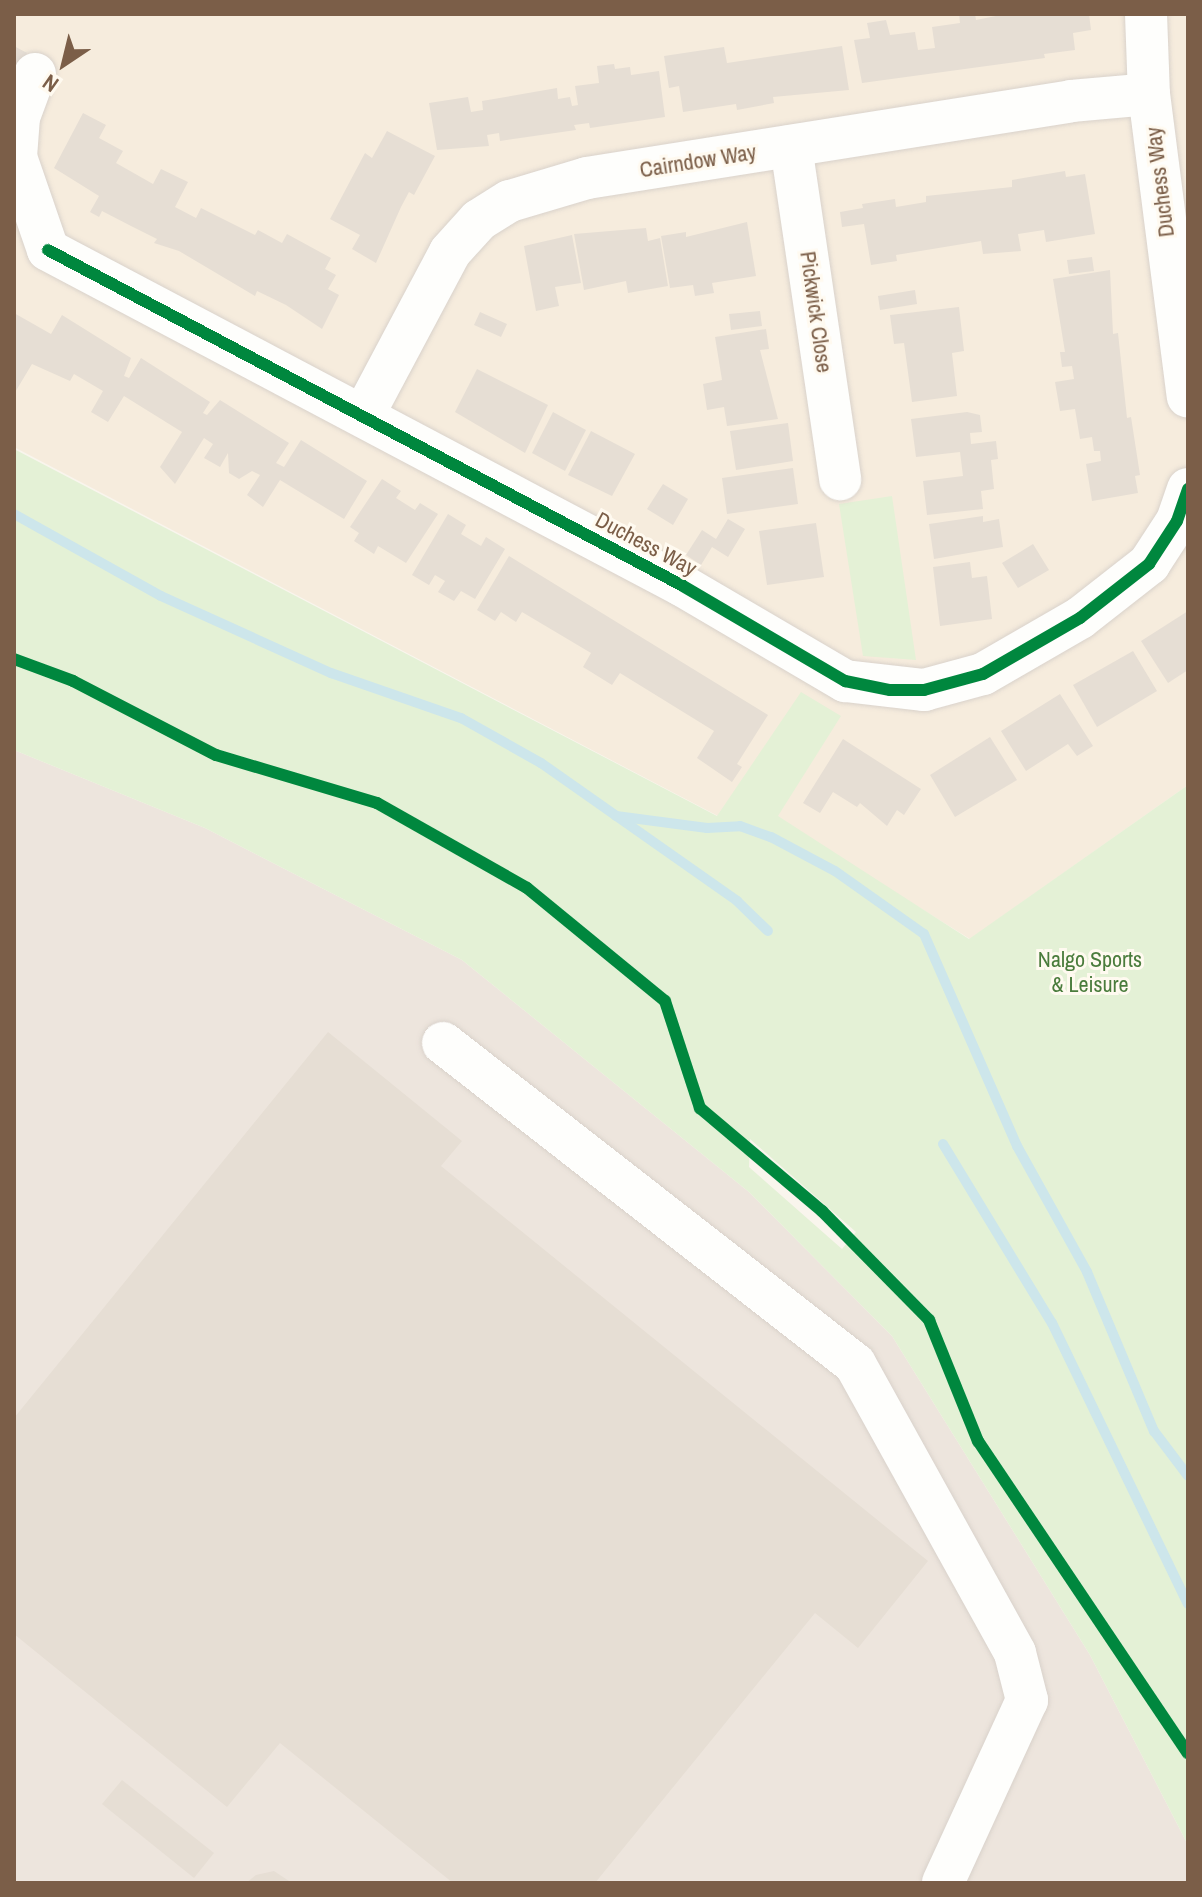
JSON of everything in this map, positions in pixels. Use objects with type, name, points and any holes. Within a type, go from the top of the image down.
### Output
[{"type":"street","name":"Duchess Way","points":[[1146,14],[1149,94],[1188,397]]},
{"type":"street","name":"Duchess Way","points":[[35,74],[19,117],[16,157],[48,250],[364,414],[683,586],[845,681],[890,690],[924,690],[983,674],[1080,618],[1149,564],[1177,521],[1188,489]]},
{"type":"street","name":"Cairndow Way","points":[[364,414],[435,275],[464,234],[495,209],[587,178],[1071,101],[1149,94]]},
{"type":"street","name":"Pickwick Close","points":[[791,146],[840,479]]},
{"type":"street","points":[[443,1043],[855,1364],[1015,1653],[1027,1700],[943,1883]]},
{"type":"shaded area","points":[[14,14],[1188,14],[1188,785],[970,939],[734,792],[718,816],[14,447]]},
{"type":"shaded area","points":[[14,750],[205,828],[462,960],[749,1192],[892,1336],[1090,1655],[1188,1845],[1188,1883],[14,1883]]},
{"type":"green space","name":"Nalgo Sports & Leisure","points":[[14,449],[717,816],[801,692],[841,716],[778,816],[969,939],[1188,785],[1188,1845],[1090,1655],[892,1336],[749,1192],[462,960],[205,828],[14,750]],"holes":[[[750,1139],[856,1232],[842,1249],[749,1167]]]},
{"type":"green space","points":[[892,496],[916,660],[863,656],[839,504]]},
{"type":"building","points":[[959,14],[975,14],[976,20],[1006,14],[1089,14],[1091,30],[1073,33],[1075,50],[1044,54],[1045,58],[862,83],[854,40],[870,38],[867,23],[886,20],[890,35],[915,32],[918,50],[935,48],[932,27],[960,23]]},
{"type":"building","points":[[14,46],[27,53],[14,79]]},
{"type":"building","points":[[842,46],[849,90],[773,97],[774,103],[737,110],[736,104],[683,112],[679,86],[669,88],[664,56],[724,47],[727,63]]},
{"type":"building","points":[[614,64],[615,69],[630,67],[631,75],[659,71],[665,117],[590,128],[589,123],[574,125],[576,130],[500,141],[499,133],[487,135],[489,146],[437,150],[429,103],[468,97],[471,112],[483,110],[482,101],[557,88],[558,99],[570,97],[572,106],[578,105],[575,86],[599,83],[597,66]]},
{"type":"building","points":[[83,113],[106,125],[99,138],[123,151],[116,163],[153,184],[161,169],[188,182],[175,207],[196,218],[201,208],[255,235],[258,230],[282,243],[287,234],[331,258],[325,269],[336,275],[328,289],[339,295],[322,329],[286,305],[257,291],[255,296],[179,251],[154,243],[157,239],[102,211],[99,217],[90,212],[99,196],[54,168]]},
{"type":"building","points":[[387,131],[435,156],[414,195],[409,192],[376,263],[352,249],[360,235],[330,219],[365,153],[372,158]]},
{"type":"building","points":[[1065,171],[1066,177],[1085,174],[1095,234],[1046,242],[1044,230],[1018,234],[1021,251],[983,254],[981,241],[896,255],[897,261],[871,265],[864,224],[842,227],[840,212],[863,208],[862,204],[895,199],[896,207],[926,202],[926,196],[1012,187],[1012,180]]},
{"type":"building","points":[[747,222],[756,276],[712,283],[714,293],[695,296],[693,285],[670,288],[661,236],[686,232],[686,237]]},
{"type":"building","points":[[646,228],[648,241],[660,238],[668,286],[628,293],[626,281],[584,290],[574,234]]},
{"type":"building","points":[[572,235],[581,283],[555,287],[559,306],[536,311],[524,246]]},
{"type":"building","points":[[1092,257],[1094,271],[1069,274],[1067,260]]},
{"type":"building","points":[[1110,270],[1113,334],[1118,333],[1127,418],[1131,417],[1140,475],[1135,476],[1138,493],[1092,501],[1086,464],[1101,461],[1100,451],[1094,451],[1092,437],[1080,439],[1075,409],[1060,411],[1055,382],[1074,379],[1072,366],[1062,367],[1060,352],[1065,352],[1053,279]]},
{"type":"building","points":[[915,290],[917,304],[880,310],[878,296]]},
{"type":"building","points":[[959,307],[964,351],[952,353],[957,396],[912,402],[904,343],[894,344],[890,315]]},
{"type":"building","points":[[760,311],[762,326],[731,330],[729,314]]},
{"type":"building","points":[[480,312],[507,324],[501,337],[474,325]]},
{"type":"building","points":[[14,313],[51,334],[62,315],[131,358],[124,376],[129,378],[141,358],[210,402],[203,413],[207,415],[220,400],[289,443],[276,463],[284,467],[301,440],[367,481],[344,519],[280,480],[263,507],[247,495],[260,475],[252,471],[239,479],[229,473],[228,453],[220,467],[204,458],[213,444],[204,438],[175,484],[160,467],[182,432],[124,396],[108,422],[91,412],[103,391],[74,374],[70,381],[32,364],[14,394]]},
{"type":"building","points":[[766,329],[769,349],[760,350],[778,419],[727,426],[724,407],[707,410],[703,384],[722,380],[715,337]]},
{"type":"building","points":[[477,369],[548,405],[525,453],[455,412]]},
{"type":"building","points":[[553,412],[586,430],[565,471],[532,453]]},
{"type":"building","points":[[967,412],[980,415],[982,432],[970,433],[971,444],[996,441],[998,459],[991,460],[994,489],[981,491],[983,509],[927,515],[923,481],[963,476],[960,452],[916,457],[911,419]]},
{"type":"building","points":[[788,423],[793,461],[736,470],[730,431]]},
{"type":"building","points":[[591,431],[635,454],[612,496],[568,475]]},
{"type":"building","points":[[793,468],[798,504],[727,514],[722,478]]},
{"type":"building","points":[[382,479],[401,491],[396,498],[415,510],[420,503],[438,514],[406,563],[378,546],[374,554],[354,541],[359,533],[350,527]]},
{"type":"building","points":[[663,484],[688,499],[673,525],[647,509]]},
{"type":"building","points":[[448,514],[466,525],[461,534],[481,546],[486,537],[505,549],[475,599],[461,591],[454,601],[438,592],[445,581],[435,575],[429,585],[412,575]]},
{"type":"building","points":[[983,516],[983,522],[999,519],[1003,547],[934,559],[929,524]]},
{"type":"building","points":[[728,519],[745,529],[728,557],[712,547],[701,565],[686,555],[702,530],[716,539]]},
{"type":"building","points":[[816,523],[824,577],[767,585],[759,531]]},
{"type":"building","points":[[1033,544],[1049,570],[1018,588],[1002,563]]},
{"type":"building","points":[[509,556],[768,715],[737,764],[742,767],[732,782],[697,758],[714,731],[620,673],[612,685],[583,667],[591,653],[522,612],[516,622],[501,612],[495,621],[477,610]]},
{"type":"building","points":[[970,562],[972,578],[987,576],[992,619],[940,626],[933,567]]},
{"type":"building","points":[[1188,611],[1188,670],[1168,683],[1141,641]]},
{"type":"building","points":[[1133,651],[1157,691],[1097,727],[1073,685]]},
{"type":"building","points":[[1060,694],[1093,746],[1077,756],[1068,744],[1026,771],[1001,731]]},
{"type":"building","points":[[990,737],[1017,780],[955,817],[930,775]]},
{"type":"building","points":[[843,739],[921,789],[904,815],[897,810],[887,826],[860,803],[857,807],[833,792],[820,813],[803,803]]},
{"type":"building","points":[[328,1032],[462,1141],[441,1166],[928,1561],[858,1648],[815,1613],[595,1883],[453,1883],[280,1743],[227,1807],[14,1634],[14,1418]]},
{"type":"building","points":[[122,1780],[214,1853],[194,1878],[102,1804]]},
{"type":"building","points":[[274,1871],[292,1883],[246,1883],[256,1875]]},
{"type":"waterway","points":[[14,514],[161,596],[331,673],[461,718],[541,763],[737,901],[768,931]]},
{"type":"waterway","points":[[616,816],[707,828],[740,826],[771,837],[835,871],[924,934],[1017,1146],[1087,1272],[1154,1431],[1188,1476]]},
{"type":"waterway","points":[[943,1144],[1052,1323],[1188,1604]]},
{"type":"cycle path","points":[[48,250],[683,586],[845,681],[890,690],[924,690],[983,674],[1080,618],[1149,564],[1177,521],[1188,489]]},
{"type":"cycle path","points":[[14,659],[73,681],[216,755],[377,803],[527,888],[665,1001],[700,1108],[822,1211],[929,1320],[978,1441],[1188,1753]]}]
